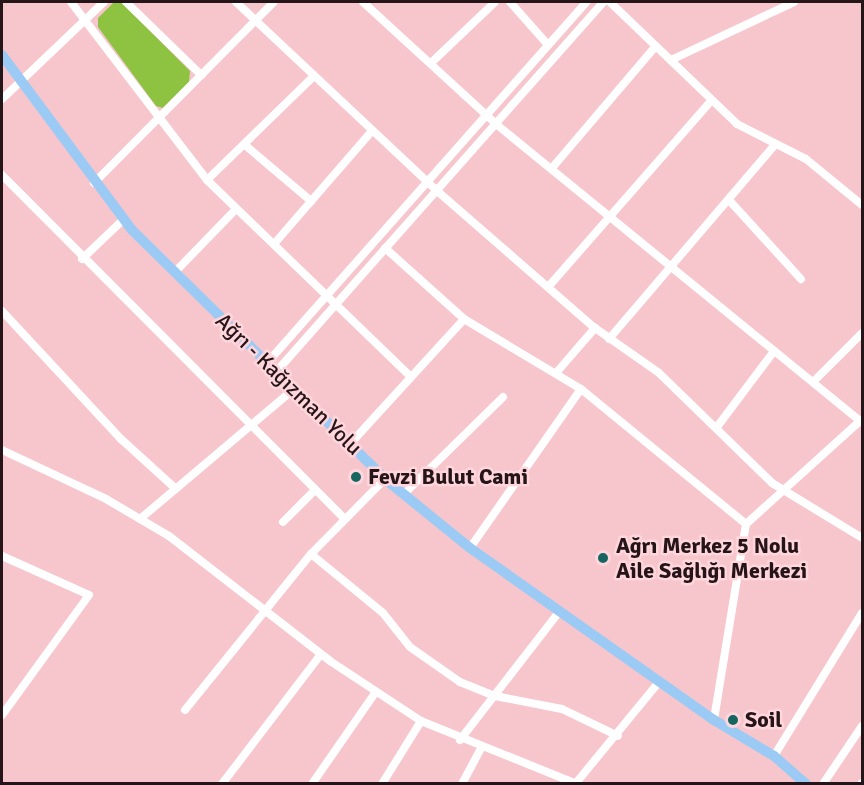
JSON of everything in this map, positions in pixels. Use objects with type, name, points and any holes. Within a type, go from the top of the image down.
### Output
[{"type":"main road","name":"Ağrı - Kağızman Yolu","points":[[2,55],[123,220],[385,479],[470,548],[714,720],[774,756],[806,783]]},
{"type":"street","points":[[71,2],[88,18],[207,180],[235,210],[274,244],[410,376]]},
{"type":"street","points":[[2,99],[104,2]]},
{"type":"street","points":[[126,2],[201,75]]},
{"type":"street","points":[[236,2],[427,182],[595,328],[659,373],[786,491],[862,538]]},
{"type":"street","points":[[94,183],[274,2]]},
{"type":"street","points":[[363,2],[432,62],[496,124],[861,422],[786,491],[746,524],[714,720]]},
{"type":"street","points":[[432,62],[495,2]]},
{"type":"street","points":[[510,2],[548,45]]},
{"type":"street","points":[[267,363],[586,2]]},
{"type":"street","points":[[276,372],[603,2]]},
{"type":"street","points":[[610,2],[712,100],[773,147],[806,159],[862,205]]},
{"type":"street","points":[[670,60],[794,2]]},
{"type":"street","points":[[552,168],[656,46]]},
{"type":"street","points":[[207,180],[314,76]]},
{"type":"street","points":[[549,286],[712,100]]},
{"type":"street","points":[[274,244],[372,131]]},
{"type":"street","points":[[245,145],[311,201]]},
{"type":"street","points":[[609,339],[773,147]]},
{"type":"street","points":[[2,175],[82,259],[314,491],[344,518]]},
{"type":"street","points":[[729,200],[801,279]]},
{"type":"street","points":[[175,272],[235,210]]},
{"type":"street","points":[[82,259],[123,220]]},
{"type":"street","points":[[385,248],[464,319],[581,388],[746,524]]},
{"type":"street","points":[[2,311],[121,439],[176,489]]},
{"type":"street","points":[[350,444],[464,319]]},
{"type":"street","points":[[556,373],[595,328]]},
{"type":"street","points":[[813,382],[862,333]]},
{"type":"street","points":[[717,427],[774,351]]},
{"type":"street","points":[[470,548],[581,388]]},
{"type":"street","points":[[140,519],[252,427],[294,389]]},
{"type":"street","points":[[403,495],[503,397]]},
{"type":"street","points":[[2,450],[140,519],[265,608],[321,654],[375,693],[421,721],[481,749],[577,783],[618,736],[659,682]]},
{"type":"street","points":[[185,710],[265,608],[311,554],[385,479]]},
{"type":"street","points":[[283,522],[314,491]]},
{"type":"street","points":[[311,554],[383,613],[425,660],[495,696],[562,709],[618,736]]},
{"type":"street","points":[[2,556],[89,595],[2,715]]},
{"type":"street","points":[[460,740],[559,612]]},
{"type":"street","points":[[774,756],[862,613]]},
{"type":"street","points":[[222,783],[321,654]]},
{"type":"street","points":[[312,783],[375,693]]},
{"type":"street","points":[[382,783],[421,721]]},
{"type":"street","points":[[824,783],[862,726]]},
{"type":"street","points":[[462,783],[481,749]]},
{"type":"green space","points":[[114,2],[121,2],[190,71],[189,82],[163,108],[156,106],[98,27],[98,18]]},
{"type":"place","name":"Fevzi Bulut Cami","points":[[356,477]]},
{"type":"place","name":"Ağrı Merkez 5 Nolu Aile Sağlığı Merkezi","points":[[603,558]]},
{"type":"place","name":"Soil","points":[[733,720]]}]
